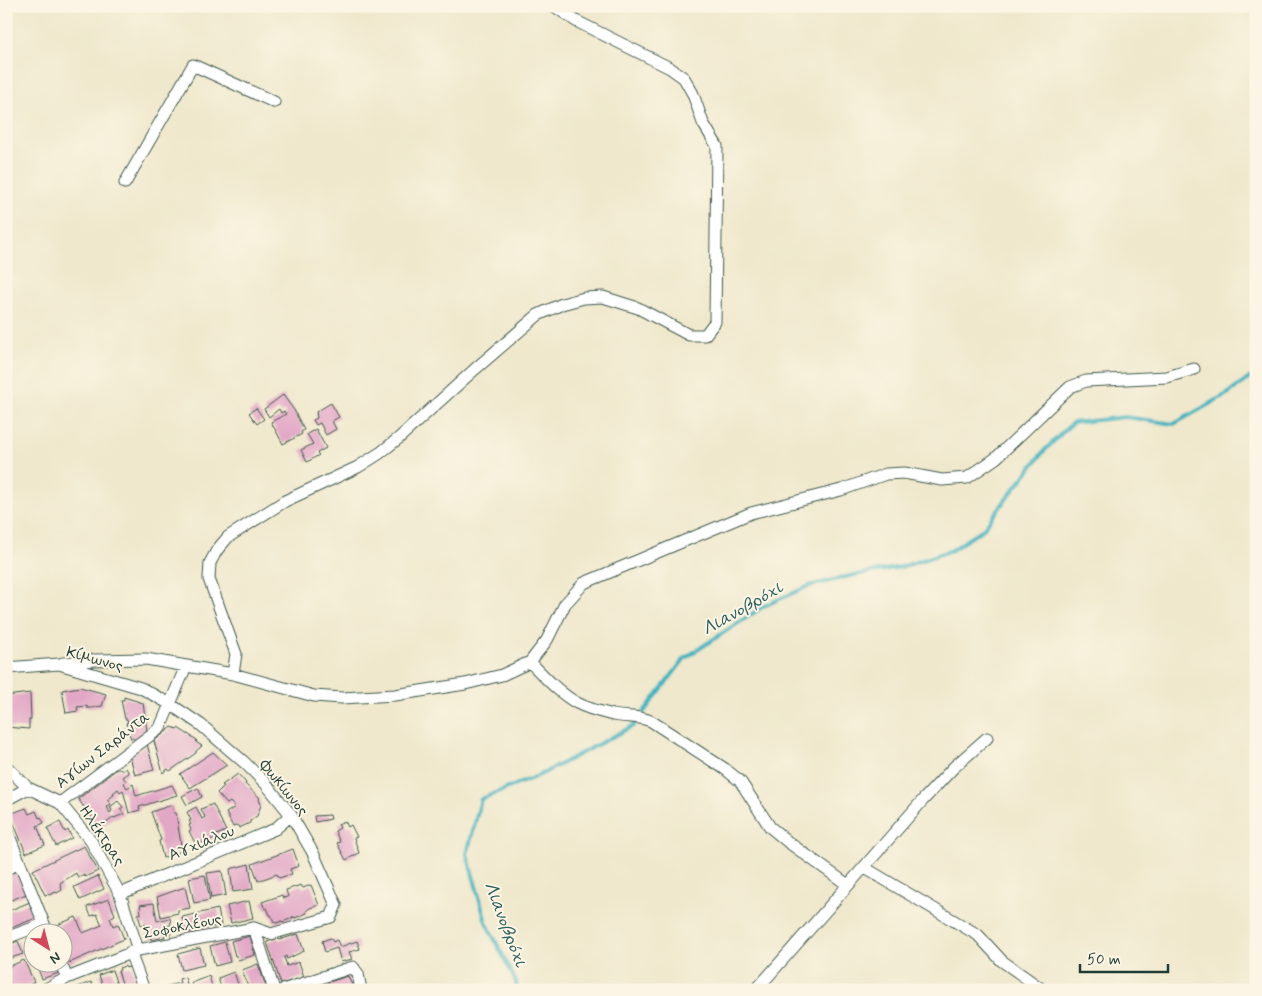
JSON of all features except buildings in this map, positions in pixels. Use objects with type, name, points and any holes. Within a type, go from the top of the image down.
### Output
[{"type":"street","points":[[233,674],[236,654],[210,579],[210,563],[217,550],[228,537],[286,500],[358,467],[380,453],[538,315],[562,304],[584,298],[602,298],[618,301],[638,308],[689,335],[705,335],[715,322],[717,146],[703,123],[693,94],[684,78],[670,68],[576,21],[554,6]]},
{"type":"street","points":[[125,183],[193,65],[274,102]]},
{"type":"street","points":[[59,664],[95,660],[146,658],[233,674],[304,694],[342,698],[395,695],[465,684],[502,675],[530,662],[547,640],[565,604],[584,583],[751,513],[841,490],[886,474],[904,472],[942,480],[968,478],[996,458],[1070,387],[1086,381],[1103,378],[1138,379],[1167,377],[1194,369]]},
{"type":"street","points":[[530,662],[558,689],[576,703],[620,717],[640,717],[651,721],[725,769],[740,781],[770,827],[848,885]]},
{"type":"street","name":"Κίμωνος","points":[[6,668],[59,664],[141,688],[170,704]]},
{"type":"street","name":"Αγίων Σαράντα","points":[[60,802],[160,728],[186,666]]},
{"type":"street","name":"Φωκίωνος","points":[[170,704],[201,725],[245,763],[266,784],[291,815],[313,854],[336,905],[331,917]]},
{"type":"street","points":[[756,990],[954,767],[987,738]]},
{"type":"street","name":"Ηλέκτρας","points":[[6,766],[28,788],[60,802],[91,840],[120,894],[144,990]]},
{"type":"street","points":[[6,800],[28,788]]},
{"type":"street","name":"Αγχιάλου","points":[[120,894],[275,830],[291,815]]},
{"type":"street","points":[[6,828],[44,924]]},
{"type":"street","points":[[6,869],[20,864]]},
{"type":"street","points":[[865,868],[978,935],[1002,962],[1043,990]]},
{"type":"street","name":"Σοφοκλέους","points":[[44,990],[67,978],[134,951],[254,928],[271,934],[331,917]]},
{"type":"street","points":[[254,928],[274,990]]},
{"type":"street","points":[[6,938],[22,934]]},
{"type":"street","points":[[283,990],[353,967],[358,974],[360,990]]},
{"type":"street","points":[[65,974],[67,978]]},
{"type":"waterway","name":"Λιανοβρόχι","points":[[517,990],[516,982],[486,922],[467,854],[481,799],[540,775],[633,726],[685,658],[764,606],[809,586],[850,576],[902,567],[952,550],[983,529],[1044,451],[1072,423],[1125,417],[1174,424],[1229,393],[1256,373]]}]
